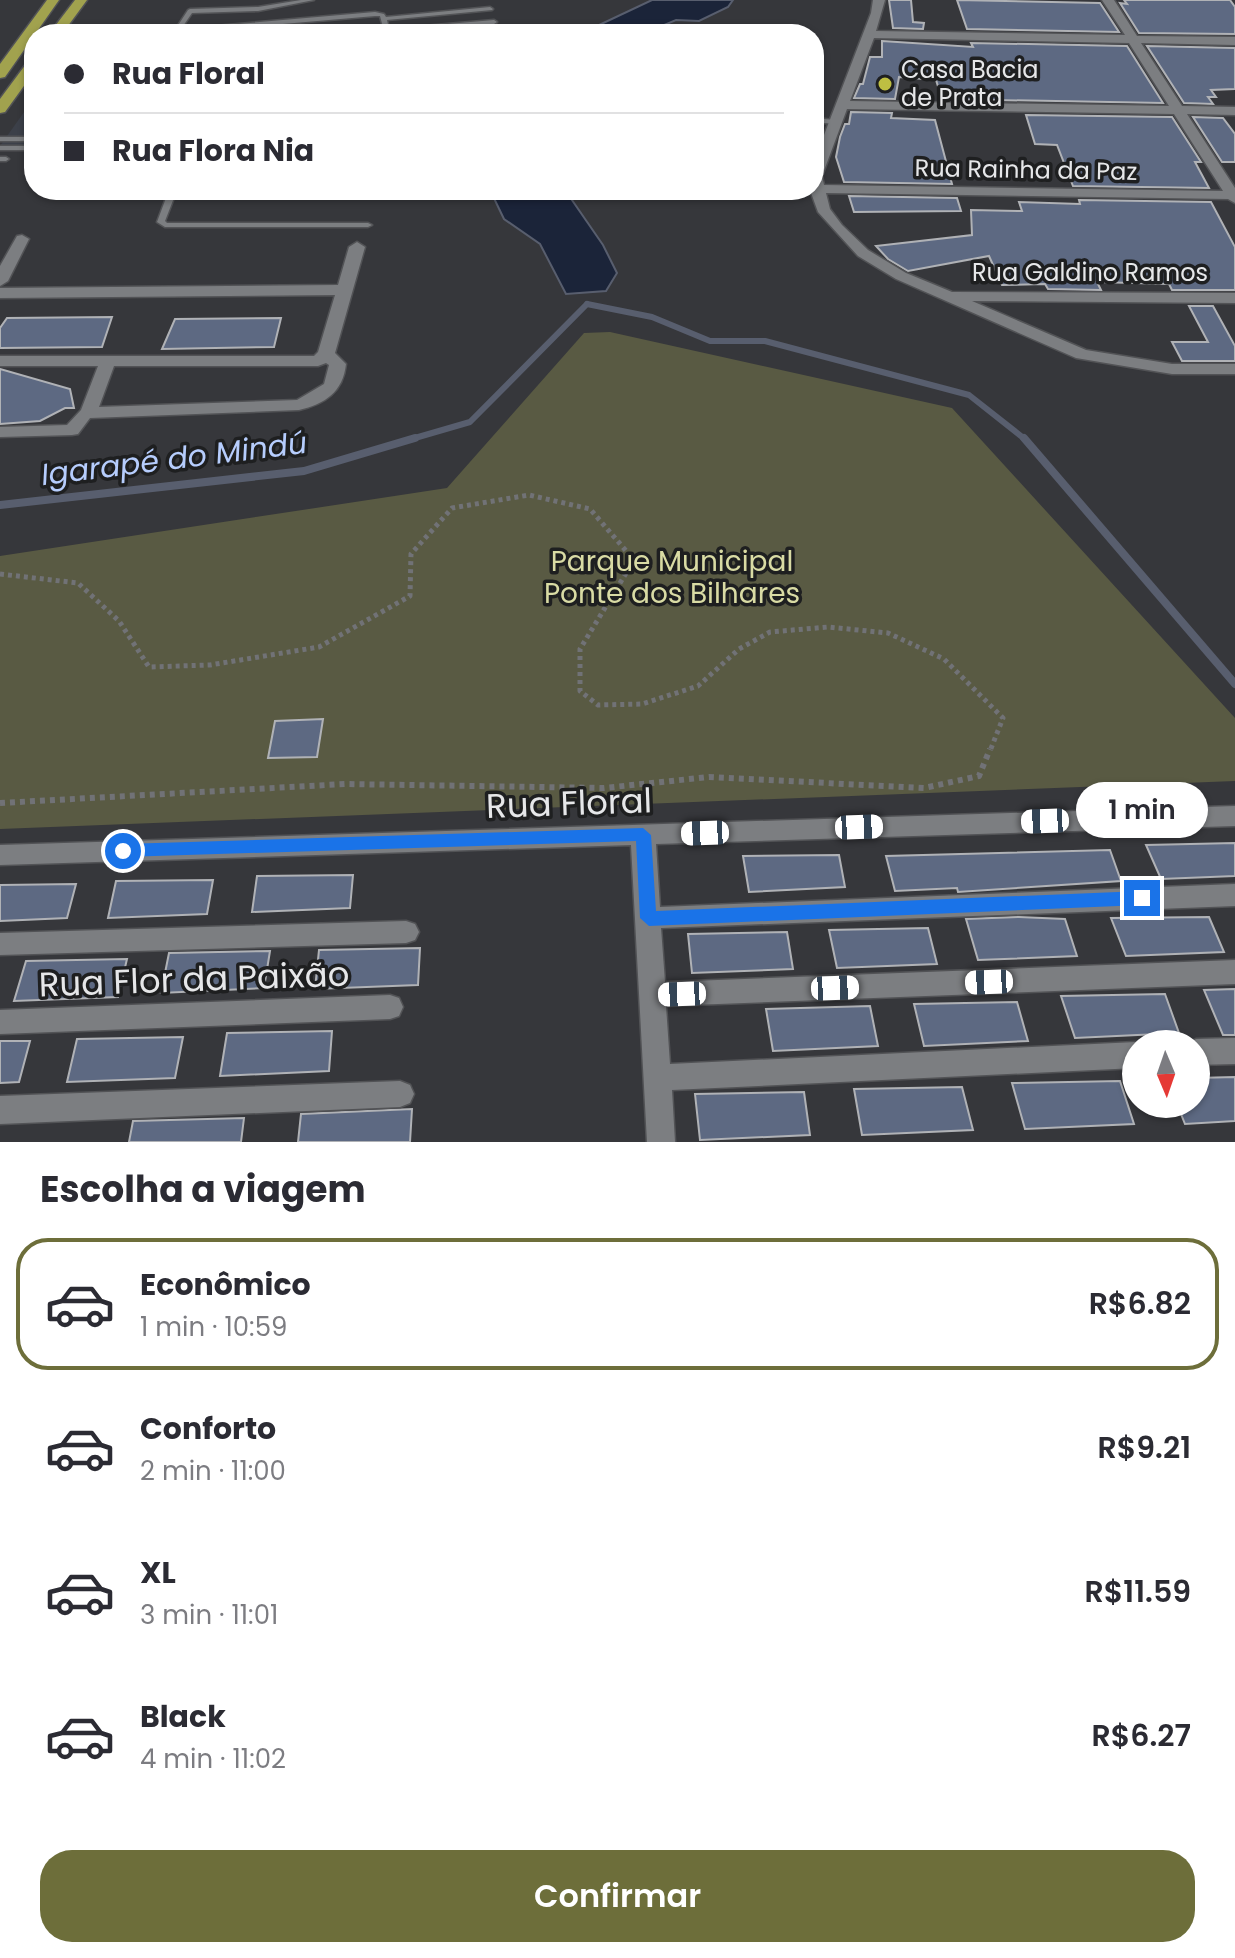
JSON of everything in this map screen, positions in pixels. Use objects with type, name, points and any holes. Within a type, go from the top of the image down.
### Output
[{"type":"highway","points":[[36,24],[53,0]]},
{"type":"highway","points":[[63,24],[81,0]]},
{"type":"highway","points":[[0,74],[24,40]]},
{"type":"highway","points":[[0,109],[24,83]]},
{"type":"street","points":[[824,152],[879,0]]},
{"type":"street","points":[[1108,0],[1234,196]]},
{"type":"street","points":[[869,34],[1235,41]]},
{"type":"street","points":[[841,105],[1235,111]]},
{"type":"street","name":"Rua Rainha da Paz","points":[[824,189],[1234,196]]},
{"type":"street","points":[[820,200],[837,228],[863,253],[945,296],[1082,354],[1172,369],[1235,369]]},
{"type":"street","points":[[0,281],[22,239]]},
{"type":"street","points":[[326,354],[357,247]]},
{"type":"street","points":[[0,293],[343,290]]},
{"type":"street","name":"Rua Galdino Ramos","points":[[945,296],[1235,298]]},
{"type":"street","points":[[0,361],[309,361],[326,354]]},
{"type":"street","points":[[0,432],[72,430],[82,415],[88,413],[299,405],[327,394],[335,384],[338,364],[326,354]]},
{"type":"street","points":[[88,413],[108,361]]},
{"type":"street","name":"Rua Floral","points":[[0,855],[1235,816]]},
{"type":"street","points":[[643,835],[661,1142]]},
{"type":"street","points":[[649,918],[1235,895]]},
{"type":"street","points":[[0,944],[406,932]]},
{"type":"street","points":[[651,995],[1235,972]]},
{"type":"street","name":"Rua Flor da Paixão","points":[[0,1022],[390,1007]]},
{"type":"street","points":[[1210,1052],[1235,1051]]},
{"type":"street","points":[[656,1078],[1122,1056]]},
{"type":"street","points":[[0,1110],[400,1094]]},
{"type":"lane","points":[[182,24],[190,11],[258,9],[311,0]]},
{"type":"lane","points":[[259,24],[375,14],[384,19],[490,9]]},
{"type":"lane","points":[[384,19],[385,24]]},
{"type":"lane","points":[[470,24],[494,22]]},
{"type":"lane","points":[[824,121],[835,122]]},
{"type":"lane","points":[[0,139],[24,139]]},
{"type":"lane","points":[[0,148],[24,148]]},
{"type":"lane","points":[[169,200],[161,222],[165,225],[368,225]]},
{"type":"path","points":[[0,574],[78,583],[119,621],[149,667],[210,665],[319,647],[410,596],[411,554],[452,508],[529,495],[590,509],[634,560],[580,649],[580,691],[598,705],[642,704],[698,686],[739,649],[770,632],[828,627],[888,633],[944,659],[1003,718],[979,776],[924,788],[709,777],[604,788],[345,784],[0,803]]},
{"type":"shaded area","points":[[24,112],[24,146],[0,146]]},
{"type":"green space","name":"Parque Municipal Ponte dos Bilhares","points":[[610,332],[952,408],[1235,718],[1235,781],[0,829],[0,556],[447,488],[584,333]]},
{"type":"water","points":[[652,0],[733,0],[728,7],[699,21],[601,24]]},
{"type":"water","points":[[495,200],[572,200],[603,245],[617,273],[606,291],[566,294],[540,244],[504,219]]},
{"type":"building","points":[[889,0],[911,0],[913,22],[924,23],[923,29],[893,28]]},
{"type":"building","points":[[957,0],[1100,3],[1119,32],[967,29]]},
{"type":"building","points":[[1124,0],[1230,0],[1235,7],[1235,34],[1139,33],[1120,3],[1127,4]]},
{"type":"building","points":[[882,41],[973,47],[971,43],[1127,46],[1163,103],[942,99],[936,80],[899,77],[895,99],[854,98],[860,84],[863,84],[870,57],[882,57]]},
{"type":"building","points":[[1147,46],[1235,48],[1235,89],[1211,90],[1216,97],[1208,97],[1213,104],[1184,103]]},
{"type":"building","points":[[851,112],[892,113],[891,118],[935,120],[952,184],[844,182],[836,157],[840,137],[845,124],[849,124]]},
{"type":"building","points":[[1026,115],[1172,117],[1201,162],[1195,162],[1209,188],[1073,186],[1057,145],[1035,144]]},
{"type":"building","points":[[1193,117],[1223,118],[1235,134],[1235,162],[1222,162]]},
{"type":"building","points":[[849,196],[957,198],[961,211],[854,212]]},
{"type":"building","points":[[1079,200],[1211,202],[1235,247],[1235,290],[1172,290],[1169,284],[1097,282],[1101,290],[1048,289],[1045,284],[1002,285],[989,256],[908,271],[888,259],[876,246],[972,235],[971,210],[1022,211],[1019,202],[1080,204]]},
{"type":"building","points":[[1189,306],[1213,306],[1235,346],[1235,361],[1182,361],[1172,342],[1208,342]]},
{"type":"building","points":[[112,317],[102,347],[0,348],[0,328],[7,318]]},
{"type":"building","points":[[281,318],[274,347],[162,349],[175,319]]},
{"type":"building","points":[[0,369],[70,389],[74,408],[65,408],[40,421],[0,424]]},
{"type":"building","points":[[323,719],[317,757],[268,758],[275,721]]},
{"type":"building","points":[[1235,843],[1235,876],[1161,879],[1146,845]]},
{"type":"building","points":[[1110,850],[1121,881],[958,892],[957,888],[895,891],[886,856]]},
{"type":"building","points":[[839,855],[845,887],[749,892],[743,856]]},
{"type":"building","points":[[353,875],[350,908],[252,912],[257,876]]},
{"type":"building","points":[[213,880],[207,914],[108,918],[116,881]]},
{"type":"building","points":[[76,884],[67,918],[0,921],[0,885]]},
{"type":"building","points":[[1209,917],[1224,952],[1126,956],[1111,918]]},
{"type":"building","points":[[966,919],[1065,919],[1077,956],[978,960]]},
{"type":"building","points":[[928,928],[937,964],[837,968],[829,930]]},
{"type":"building","points":[[787,932],[793,969],[692,973],[688,934]]},
{"type":"building","points":[[420,948],[418,985],[315,989],[319,950]]},
{"type":"building","points":[[270,951],[264,988],[161,993],[169,953]]},
{"type":"building","points":[[127,959],[118,997],[14,1001],[26,961]]},
{"type":"building","points":[[1235,989],[1235,1035],[1223,1035],[1204,990]]},
{"type":"building","points":[[1165,994],[1178,1030],[1122,1030],[1122,1036],[1075,1038],[1061,996]]},
{"type":"building","points":[[1017,1002],[1028,1041],[924,1046],[914,1004]]},
{"type":"building","points":[[870,1006],[878,1046],[773,1051],[766,1009]]},
{"type":"building","points":[[332,1031],[329,1071],[220,1076],[227,1033]]},
{"type":"building","points":[[183,1037],[175,1078],[67,1082],[77,1039]]},
{"type":"building","points":[[0,1041],[30,1041],[19,1082],[0,1083]]},
{"type":"building","points":[[1235,1077],[1235,1121],[1185,1124],[1183,1118],[1210,1118],[1210,1078]]},
{"type":"building","points":[[1120,1081],[1122,1118],[1132,1118],[1134,1124],[1025,1129],[1012,1083]]},
{"type":"building","points":[[962,1087],[973,1130],[862,1135],[854,1089]]},
{"type":"building","points":[[804,1092],[810,1135],[700,1140],[695,1094]]},
{"type":"building","points":[[412,1109],[410,1142],[298,1142],[301,1114]]},
{"type":"building","points":[[244,1118],[241,1142],[129,1142],[133,1121]]},
{"type":"waterway","points":[[408,440],[470,422],[587,304],[652,317],[710,341],[765,341],[969,395],[1025,439]]},
{"type":"waterway","name":"Igarapé do Mindú","points":[[0,505],[304,471],[415,438]]},
{"type":"waterway","points":[[1025,439],[1235,684]]},
{"type":"place","name":"Casa Bacia de Prata","points":[[885,84]]},
{"type":"route","points":[[123,851],[643,835],[649,918],[1142,898]]}]
